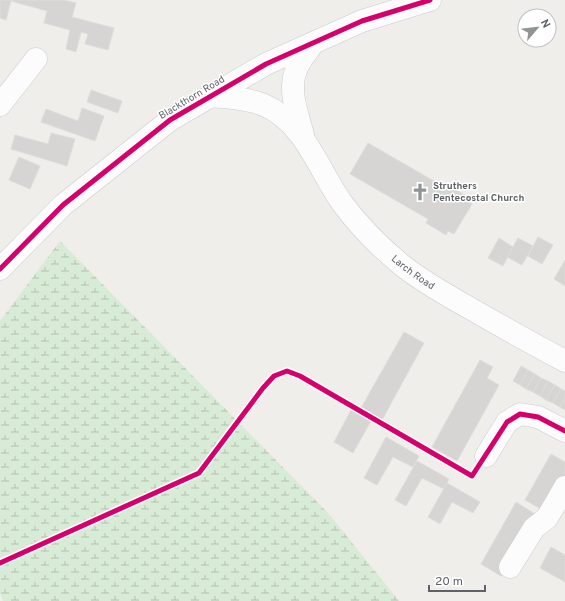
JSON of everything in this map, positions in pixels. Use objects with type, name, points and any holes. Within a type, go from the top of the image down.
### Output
[{"type":"street","name":"Blackthorn Road","points":[[0,269],[63,205],[170,120],[266,64],[362,21],[430,0]]},
{"type":"street","name":"Larch Road","points":[[303,137],[294,100],[292,84],[299,64],[313,43]]},
{"type":"street","points":[[0,105],[36,59]]},
{"type":"street","name":"Larch Road","points":[[211,96],[242,98],[265,105],[280,114],[291,123],[303,137],[343,204],[382,248],[403,266],[441,292],[565,361]]},
{"type":"street","points":[[0,253],[33,235]]},
{"type":"street","points":[[486,456],[508,422],[520,414],[538,416],[565,431]]},
{"type":"street","points":[[510,567],[534,528],[547,518],[565,488]]},
{"type":"green space","points":[[60,241],[329,514],[399,601],[3,601],[0,593],[0,321]]},
{"type":"building","points":[[0,0],[64,0],[76,3],[72,17],[114,28],[108,50],[85,44],[88,34],[81,32],[76,52],[66,49],[70,30],[44,23],[47,11],[11,1],[6,20],[0,18]]},
{"type":"building","points":[[91,90],[122,101],[118,113],[87,102]]},
{"type":"building","points":[[82,108],[104,116],[95,141],[41,122],[46,109],[78,121]]},
{"type":"building","points":[[51,133],[75,139],[67,166],[11,149],[15,135],[48,144]]},
{"type":"building","name":"Struthers Pentecostal Church","points":[[368,143],[446,188],[448,185],[468,197],[466,200],[472,204],[454,234],[448,231],[446,235],[426,223],[428,219],[350,174]]},
{"type":"building","points":[[19,157],[40,166],[30,189],[9,180]]},
{"type":"building","points":[[538,237],[553,245],[542,264],[528,256]]},
{"type":"building","points":[[499,238],[513,247],[503,266],[488,258]]},
{"type":"building","points":[[518,238],[533,246],[522,265],[507,257]]},
{"type":"building","points":[[565,260],[565,286],[554,279]]},
{"type":"building","points":[[404,332],[424,343],[382,420],[361,408]]},
{"type":"building","points":[[480,360],[493,367],[487,378],[499,385],[457,461],[432,447]]},
{"type":"building","points":[[521,366],[528,370],[520,385],[513,381]]},
{"type":"building","points":[[528,370],[535,374],[526,389],[520,385]]},
{"type":"building","points":[[535,374],[541,378],[533,392],[526,389]]},
{"type":"building","points":[[541,378],[548,381],[540,396],[533,392]]},
{"type":"building","points":[[548,381],[555,385],[546,400],[540,396]]},
{"type":"building","points":[[555,385],[561,389],[553,403],[546,400]]},
{"type":"building","points":[[561,389],[565,391],[565,397],[560,407],[553,403]]},
{"type":"building","points":[[565,397],[565,410],[560,407]]},
{"type":"building","points":[[351,410],[371,421],[353,453],[334,442]]},
{"type":"building","points":[[386,437],[419,456],[413,467],[393,457],[377,485],[364,478]]},
{"type":"building","points":[[551,454],[565,462],[565,478],[546,512],[525,500]]},
{"type":"building","points":[[417,461],[449,479],[444,489],[422,478],[406,506],[395,500]]},
{"type":"building","points":[[447,483],[480,502],[473,513],[452,502],[440,524],[428,517]]},
{"type":"building","points":[[516,502],[535,514],[501,576],[481,564]]},
{"type":"building","points":[[551,547],[565,555],[565,582],[540,568]]},
{"type":"cycle path","points":[[0,269],[63,205],[170,120],[266,64],[362,21],[430,0]]},
{"type":"cycle path","points":[[0,563],[199,473],[263,388],[274,376],[287,371],[300,376],[472,476],[507,422],[520,414],[538,417],[565,431]]},
{"type":"place","name":"Struthers Pentecostal Church","points":[[420,192]]}]
